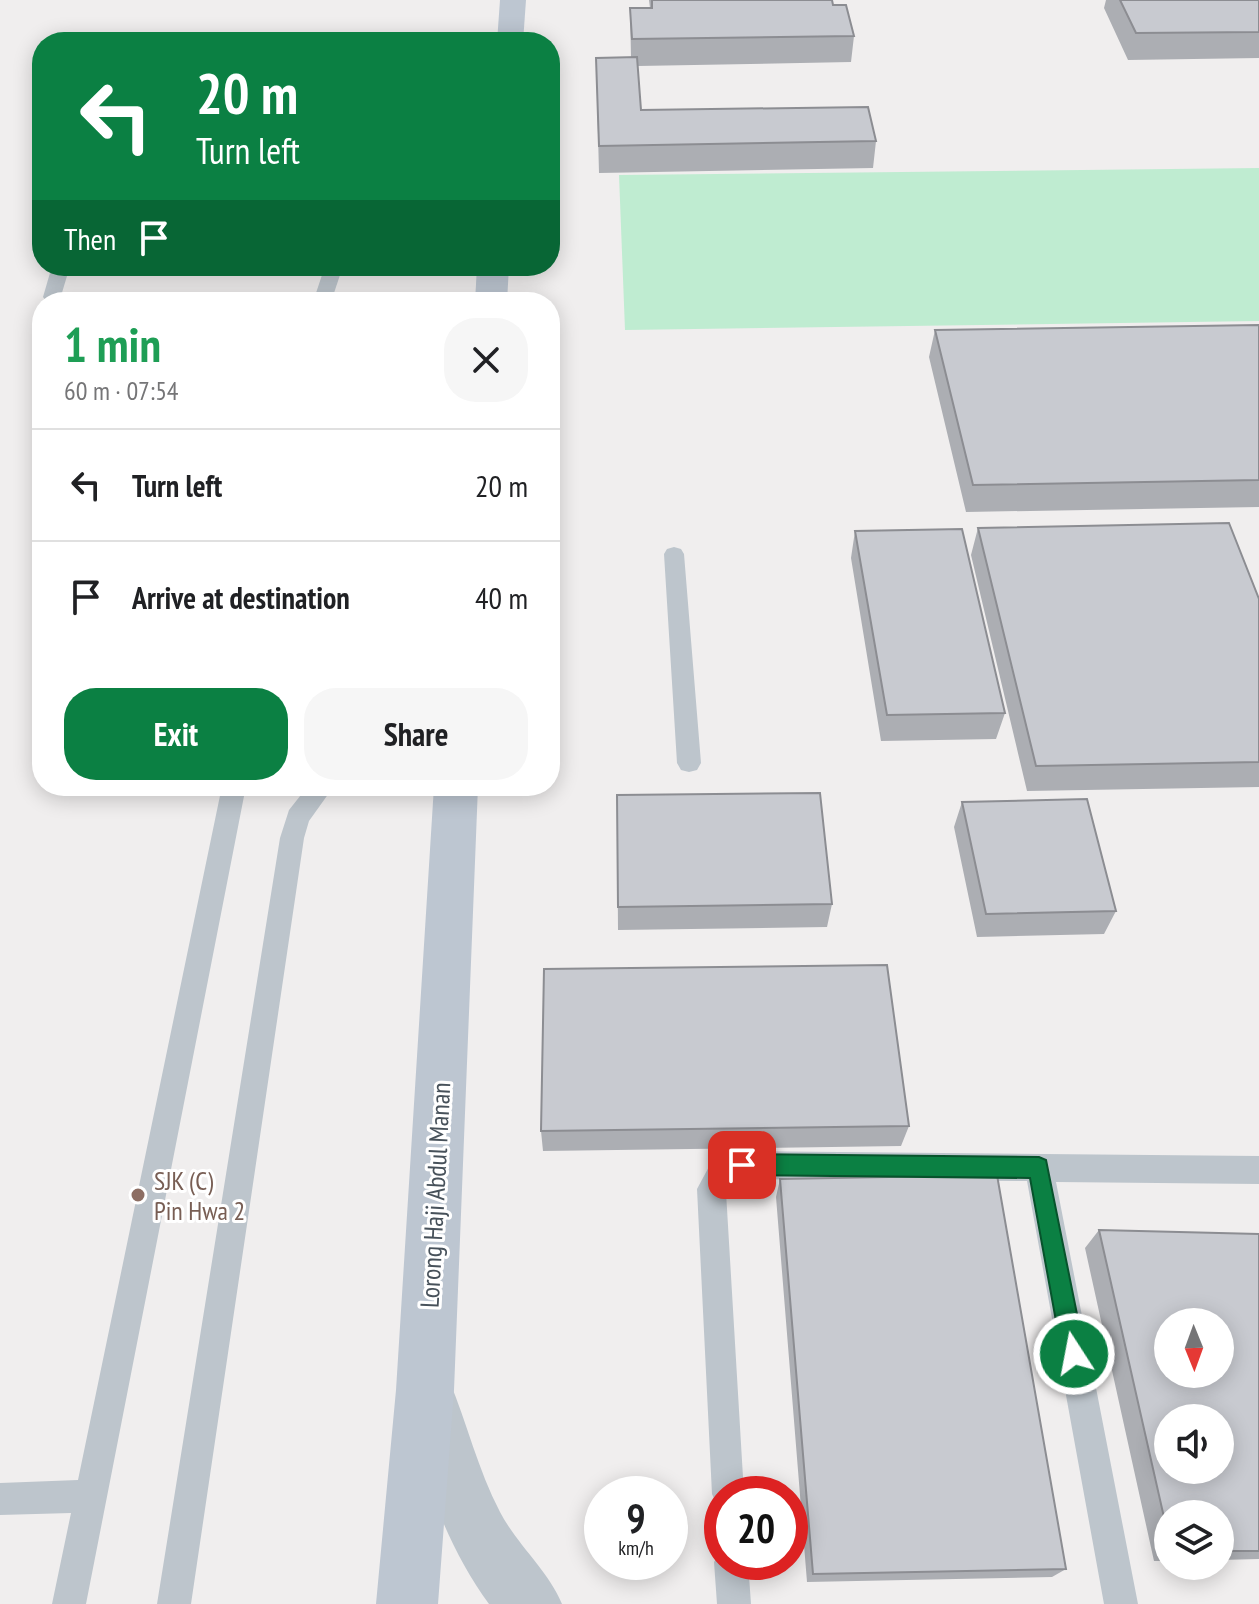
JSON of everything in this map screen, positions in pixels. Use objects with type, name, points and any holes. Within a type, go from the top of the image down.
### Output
[{"type":"street","points":[[511,32],[513,0]]},
{"type":"street","name":"Lorong Haji Abdul Manan","points":[[407,1604],[425,1390],[455,796]]},
{"type":"street","points":[[425,1390],[483,1546],[512,1586],[531,1604]]},
{"type":"lane","points":[[674,554],[689,763]]},
{"type":"lane","points":[[69,1604],[232,796]]},
{"type":"lane","points":[[174,1604],[292,838],[298,817],[314,796]]},
{"type":"lane","points":[[727,1476],[711,1189],[721,1173],[742,1165],[1259,1170]]},
{"type":"lane","points":[[1039,1167],[1121,1604]]},
{"type":"lane","points":[[0,1499],[89,1496]]},
{"type":"lane","points":[[732,1580],[734,1604]]},
{"type":"green space","points":[[1259,168],[1259,321],[625,330],[619,175]]},
{"type":"building","points":[[652,0],[832,0],[833,5],[846,5],[854,36],[632,39],[630,8],[652,8]]},
{"type":"building","points":[[1120,0],[1259,0],[1259,32],[1136,33]]},
{"type":"building","points":[[637,57],[641,110],[868,107],[876,141],[599,146],[596,58]]},
{"type":"building","points":[[1259,325],[1259,480],[973,485],[935,330]]},
{"type":"building","points":[[1229,523],[1259,599],[1259,762],[1036,766],[978,528]]},
{"type":"building","points":[[962,529],[1005,713],[887,715],[855,531]]},
{"type":"building","points":[[820,793],[832,904],[618,907],[617,795]]},
{"type":"building","points":[[1087,799],[1116,911],[986,914],[962,802]]},
{"type":"building","points":[[887,965],[909,1126],[541,1131],[544,969]]},
{"type":"building","points":[[997,1175],[1066,1569],[813,1574],[808,1476],[805,1476],[780,1179]]},
{"type":"building","points":[[1099,1230],[1259,1234],[1259,1551],[1234,1551],[1234,1500],[1160,1500],[1156,1484],[1234,1484],[1234,1404],[1154,1404],[1154,1473]]},
{"type":"place","name":"SJK (C) Pin Hwa 2","points":[[138,1195]]},
{"type":"route","points":[[742,1165],[1039,1167],[1074,1354]]}]
